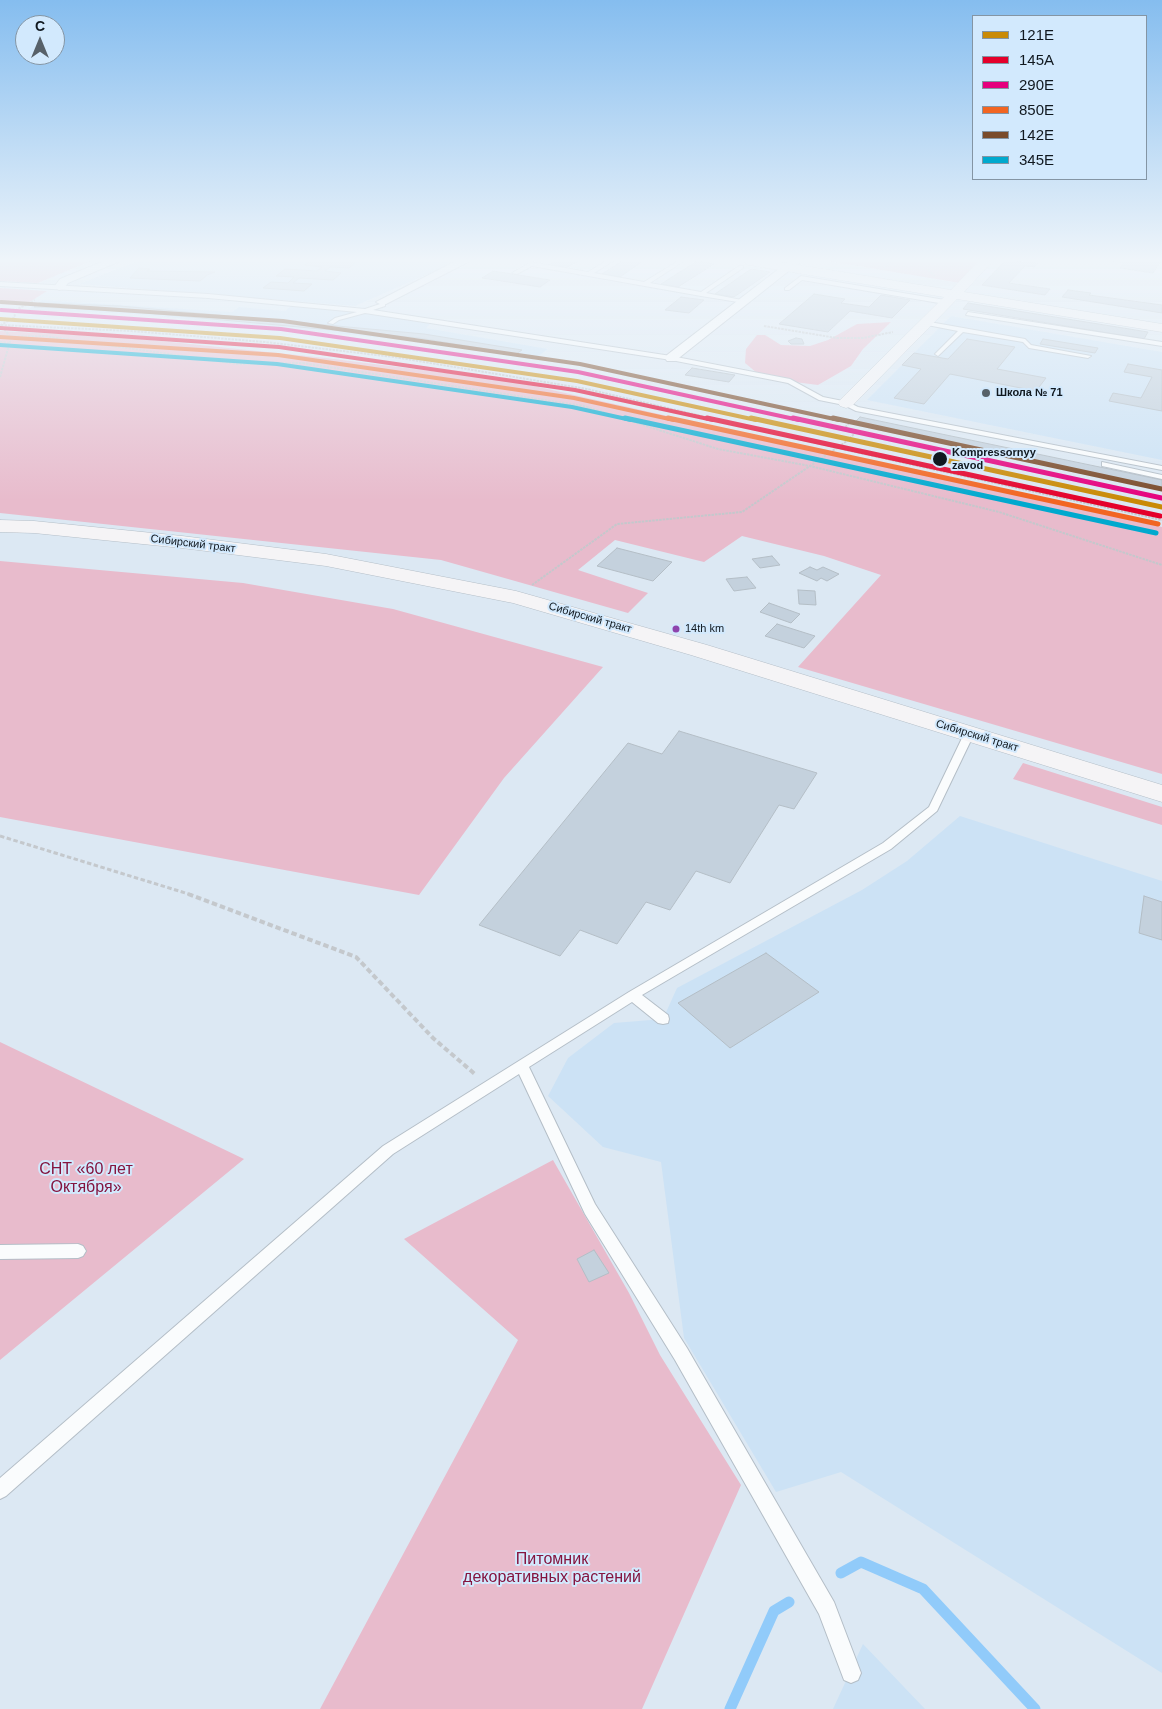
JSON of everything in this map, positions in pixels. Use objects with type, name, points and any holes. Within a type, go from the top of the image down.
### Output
[{"type":"street","points":[[671,358],[693,341]]},
{"type":"street","points":[[846,403],[907,341]]},
{"type":"street","name":"Сибирский тракт","points":[[0,526],[34,527],[182,542],[326,560],[516,597],[699,650],[1162,794]]},
{"type":"lane","points":[[559,341],[671,358],[790,381],[821,399],[846,403],[856,409],[1162,468]]},
{"type":"lane","points":[[938,354],[950,341]]},
{"type":"lane","points":[[1024,341],[1029,346],[1088,356]]},
{"type":"lane","points":[[1141,341],[1162,344]]},
{"type":"lane","points":[[1092,454],[1099,463],[1162,477]]},
{"type":"lane","points":[[0,1490],[388,1150],[633,996],[886,846],[932,809],[969,734]]},
{"type":"lane","points":[[633,996],[663,1019]]},
{"type":"lane","points":[[522,1066],[590,1209],[681,1354],[827,1609],[851,1673]]},
{"type":"lane","points":[[0,1252],[78,1251]]},
{"type":"path","points":[[77,341],[238,364],[302,363],[574,405],[718,449],[810,466],[998,512],[1162,565]]},
{"type":"path","points":[[251,341],[394,357],[587,389],[738,423],[837,448],[1162,520]]},
{"type":"path","points":[[0,342],[10,343],[0,377]]},
{"type":"path","points":[[525,590],[616,524],[742,512],[837,448],[855,433]]},
{"type":"path","points":[[0,836],[164,885],[356,957],[433,1038],[488,1086]]},
{"type":"shaded area","points":[[413,341],[500,341],[548,349],[533,360]]},
{"type":"shaded area","points":[[926,341],[1096,341],[1162,352],[1162,460],[867,400]]},
{"type":"shaded area","points":[[960,816],[1162,881],[1162,1673],[841,1472],[776,1492],[684,1338],[661,1162],[603,1147],[548,1096],[568,1058],[614,1023],[663,1019],[677,988],[862,890],[907,861]]},
{"type":"shaded area","points":[[863,1644],[925,1709],[833,1709]]},
{"type":"green space","points":[[0,341],[158,341],[326,358],[512,381],[1162,527],[1162,774],[798,667],[881,575],[824,556],[742,536],[704,562],[615,540],[578,570],[648,593],[628,613],[441,560],[0,513]]},
{"type":"green space","points":[[752,341],[774,341],[781,345],[810,346],[826,341],[872,341],[851,366],[818,385],[763,378],[745,363],[746,349]]},
{"type":"green space","points":[[0,561],[243,583],[393,609],[603,667],[504,778],[419,895],[0,817]]},
{"type":"green space","points":[[1023,763],[1162,807],[1162,825],[1013,779]]},
{"type":"green space","name":"СНТ «60 лет Октября»","points":[[0,1042],[244,1159],[0,1360]]},
{"type":"green space","name":"Питомник декоративных растений","points":[[553,1160],[629,1293],[660,1355],[741,1485],[642,1709],[320,1709],[518,1340],[404,1239]]},
{"type":"building","points":[[436,341],[465,341],[522,350],[516,354]]},
{"type":"building","points":[[788,341],[803,341],[804,344],[791,344]]},
{"type":"building","points":[[965,341],[978,341],[1015,347],[997,369],[1046,378],[1036,391],[950,374],[924,404],[894,398],[921,369],[902,365],[914,353],[948,359]]},
{"type":"building","points":[[1042,341],[1054,341],[1098,348],[1095,353],[1040,344]]},
{"type":"building","points":[[1128,364],[1162,370],[1162,411],[1109,401],[1113,393],[1141,398],[1152,377],[1124,372]]},
{"type":"building","points":[[692,368],[735,375],[729,382],[685,375]]},
{"type":"building","points":[[860,417],[1162,480],[1162,488],[855,422]]},
{"type":"building","points":[[617,548],[672,562],[653,581],[597,566]]},
{"type":"building","points":[[772,556],[780,565],[760,568],[752,559]]},
{"type":"building","points":[[810,567],[817,570],[823,567],[839,574],[827,581],[821,578],[817,581],[799,573]]},
{"type":"building","points":[[747,577],[756,588],[734,591],[726,579]]},
{"type":"building","points":[[798,590],[815,591],[816,605],[799,604]]},
{"type":"building","points":[[769,603],[800,614],[791,623],[760,612]]},
{"type":"building","points":[[777,624],[815,636],[804,648],[765,636]]},
{"type":"building","points":[[679,731],[817,773],[794,809],[779,805],[730,883],[696,871],[670,910],[646,902],[617,944],[580,930],[560,956],[479,925],[628,743],[662,754]]},
{"type":"building","points":[[1144,896],[1162,902],[1162,940],[1139,933]]},
{"type":"building","points":[[766,953],[819,992],[730,1048],[678,1003]]},
{"type":"building","points":[[594,1250],[609,1273],[589,1282],[577,1259]]},
{"type":"waterway","points":[[841,1573],[861,1562],[923,1589],[1035,1709]]},
{"type":"waterway","points":[[730,1709],[774,1611],[789,1602]]},
{"type":"transit line","name":"850Е","points":[[58,341],[278,355],[574,398],[1158,524]]},
{"type":"transit line","name":"145А","points":[[187,341],[279,347],[575,390],[1160,516]]},
{"type":"transit line","name":"121Е","points":[[299,341],[577,381],[1162,507]]},
{"type":"transit line","name":"290Е","points":[[362,341],[578,372],[1162,498]]},
{"type":"transit line","name":"142Е","points":[[419,341],[580,364],[1162,489]]},
{"type":"transit line","name":"345Е","points":[[0,345],[277,364],[572,407],[1156,533]]},
{"type":"place","name":"Школа № 71","points":[[986,393]]},
{"type":"place","name":"Kompressornyy zavod","points":[[940,459]]},
{"type":"place","name":"14th km","points":[[676,629]]}]
